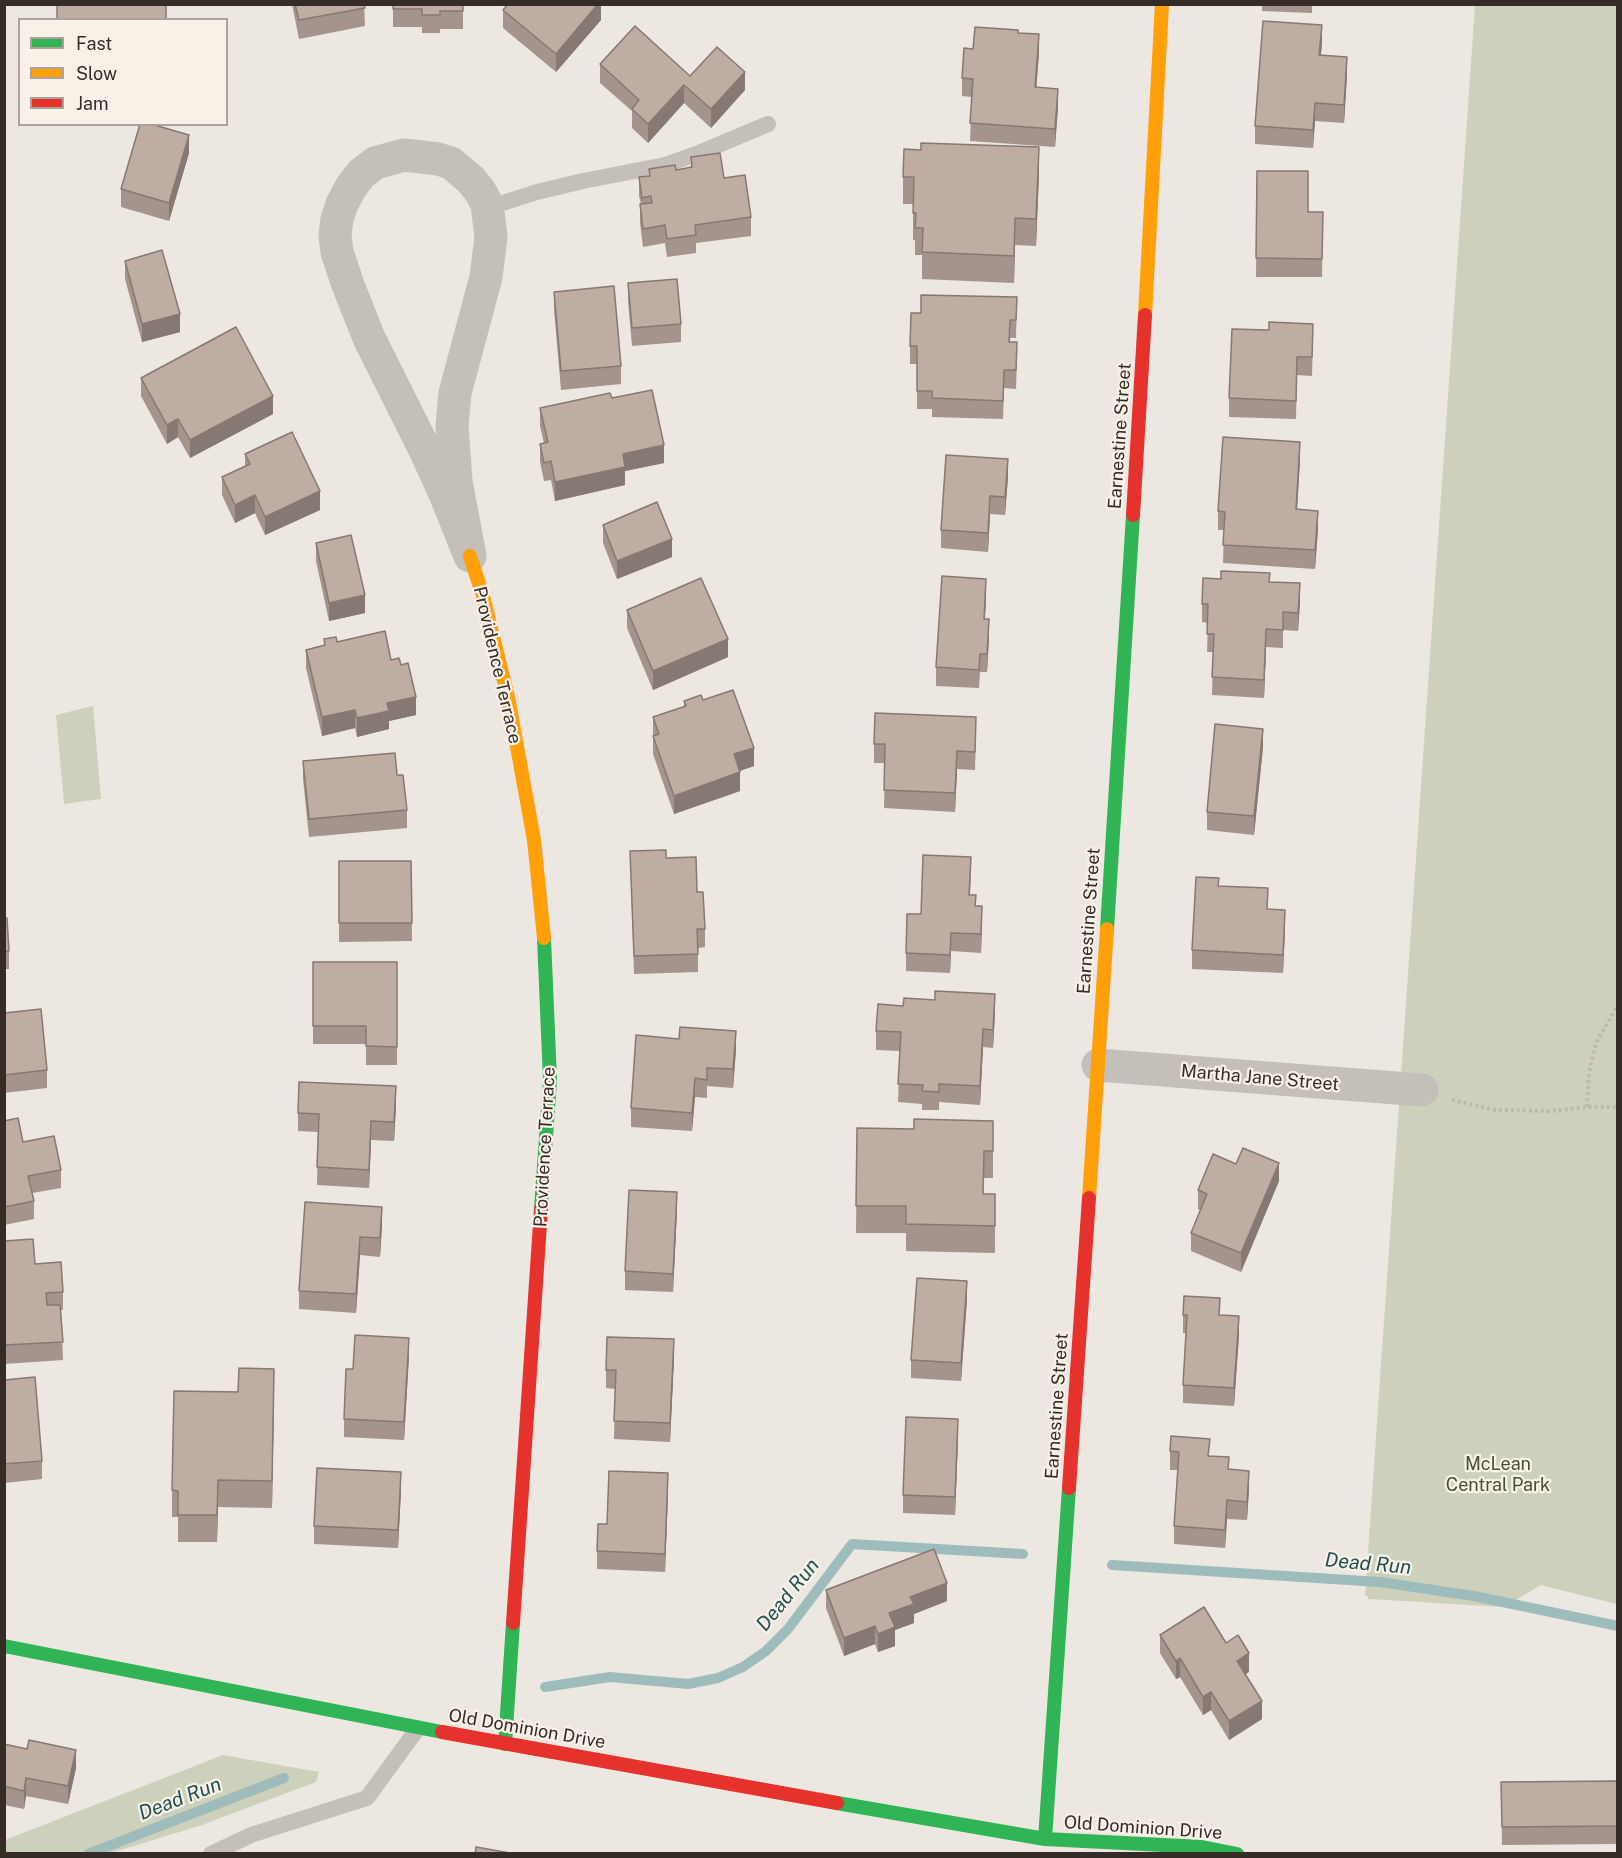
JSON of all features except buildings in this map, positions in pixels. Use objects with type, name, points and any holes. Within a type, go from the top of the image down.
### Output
[{"type":"street","name":"Earnestine Street","points":[[1045,1839],[1098,1065],[1150,237],[1162,4]]},
{"type":"street","name":"Providence Terrace","points":[[470,556],[456,481],[452,426],[455,393],[486,277],[491,237],[487,208],[480,191],[471,180],[450,163],[438,159],[404,155],[375,163],[361,174],[351,187],[342,204],[335,235],[337,252],[369,338],[446,496],[483,596],[508,697],[534,840],[546,956],[550,1069],[505,1744]]},
{"type":"street","name":"Martha Jane Street","points":[[1098,1065],[1422,1090]]},
{"type":"street","name":"Old Dominion Drive","points":[[4,1646],[418,1728],[1045,1839],[1094,1854]]},
{"type":"street","name":"Old Dominion Drive","points":[[1045,1839],[1202,1846],[1237,1854]]},
{"type":"lane","points":[[487,208],[537,192],[665,165],[768,124]]},
{"type":"lane","points":[[211,1854],[251,1835],[367,1798],[418,1728]]},
{"type":"path","points":[[1587,1107],[1589,1073],[1596,1043],[1617,1005]]},
{"type":"path","points":[[1422,1090],[1460,1103],[1495,1110],[1552,1111],[1587,1107],[1617,1107]]},
{"type":"green space","name":"McLean Central Park","points":[[1475,5],[1617,5],[1617,1604],[1541,1585],[1504,1607],[1368,1599],[1368,1596],[1365,1596]]},
{"type":"green space","points":[[93,706],[101,799],[64,804],[56,715]]},
{"type":"green space","points":[[223,1755],[319,1772],[316,1782],[202,1825],[111,1853],[5,1853],[5,1840]]},
{"type":"waterway","name":"Dead Run","points":[[545,1687],[610,1677],[688,1684],[718,1678],[743,1667],[766,1651],[788,1629],[852,1544],[1023,1554]]},
{"type":"waterway","name":"Dead Run","points":[[1112,1565],[1380,1582],[1474,1596],[1618,1626]]},
{"type":"waterway","name":"Dead Run","points":[[88,1854],[284,1778]]},
{"type":"traffic: fast","points":[[1107,929],[1133,515]]},
{"type":"traffic: fast","points":[[541,1209],[550,1080],[544,938]]},
{"type":"traffic: fast","points":[[1045,1839],[1069,1488]]},
{"type":"traffic: fast","points":[[505,1744],[513,1623]]},
{"type":"traffic: fast","points":[[4,1646],[442,1732]]},
{"type":"traffic: fast","points":[[837,1803],[1045,1839],[1202,1847],[1237,1854]]},
{"type":"traffic: slow","points":[[1145,315],[1162,4]]},
{"type":"traffic: slow","points":[[470,556],[483,596],[508,697],[534,840],[544,938]]},
{"type":"traffic: slow","points":[[1089,1198],[1107,929]]},
{"type":"traffic: jam","points":[[1133,515],[1145,315]]},
{"type":"traffic: jam","points":[[1069,1488],[1089,1198]]},
{"type":"traffic: jam","points":[[513,1623],[541,1209]]},
{"type":"traffic: jam","points":[[442,1732],[837,1803]]}]
